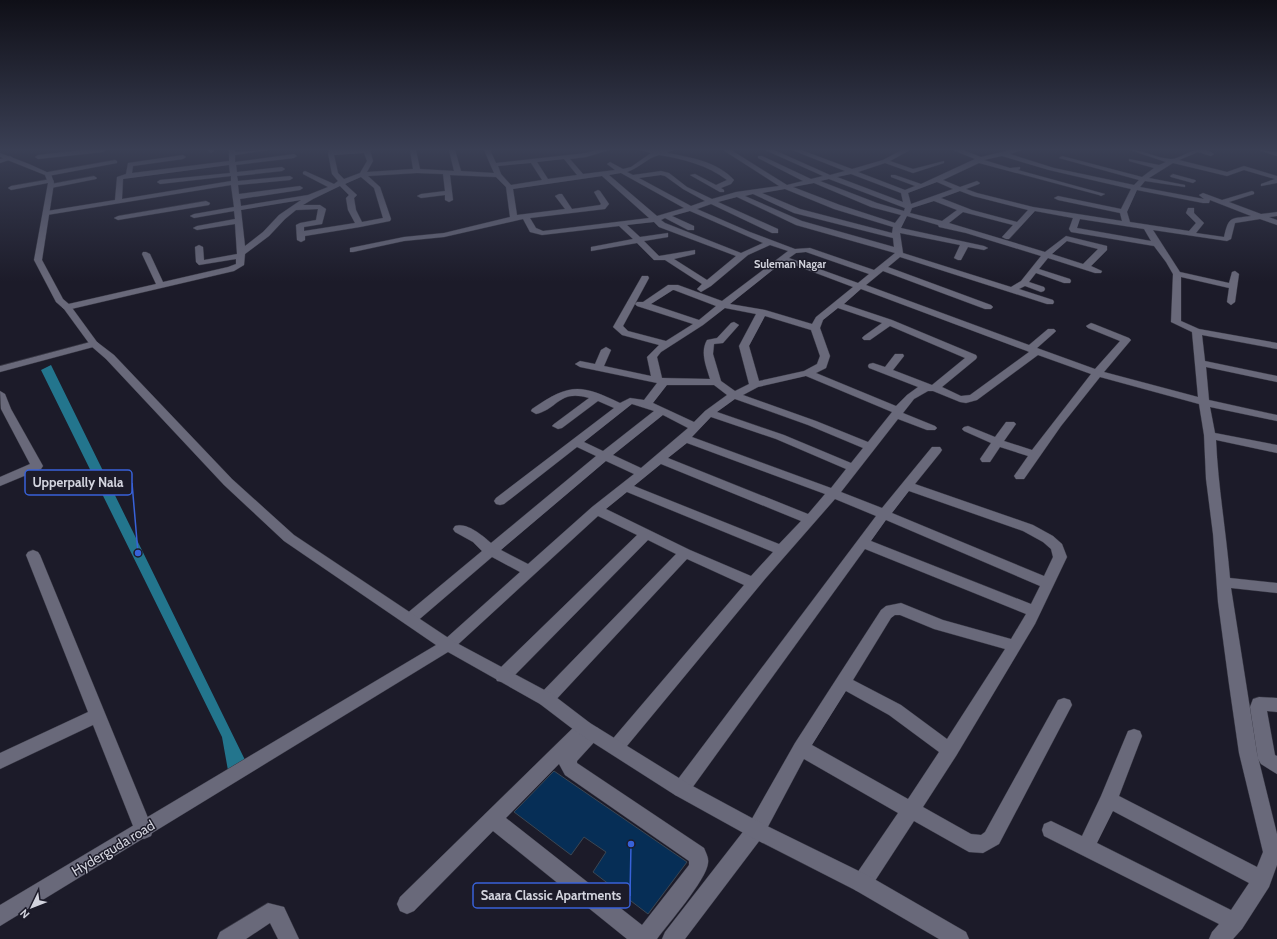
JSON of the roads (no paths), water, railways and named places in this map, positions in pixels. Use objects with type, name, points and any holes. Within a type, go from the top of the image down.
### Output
[{"type":"street","points":[[49,194],[47,213],[38,260],[59,300],[67,307],[94,344],[121,368],[228,482],[289,538],[448,645],[546,699],[588,731],[616,747],[681,789],[756,830],[862,883],[959,939]]},
{"type":"street","points":[[118,202],[119,194]]},
{"type":"street","points":[[47,213],[165,194]]},
{"type":"street","points":[[67,307],[161,286],[231,269],[240,265],[241,254],[239,221],[236,194]]},
{"type":"street","points":[[236,197],[259,194]]},
{"type":"street","points":[[199,247],[200,262],[241,254],[266,234],[282,217],[317,194]]},
{"type":"street","points":[[352,194],[353,195],[350,198],[352,210],[360,225]]},
{"type":"street","points":[[295,208],[320,207],[322,209],[320,222],[300,225],[301,238],[387,219],[380,194]]},
{"type":"street","points":[[421,196],[449,197],[449,194]]},
{"type":"street","points":[[510,194],[514,218]]},
{"type":"street","points":[[353,250],[404,239],[444,235],[514,218],[570,212],[604,205],[605,204],[599,194]]},
{"type":"street","points":[[627,194],[662,225],[742,256]]},
{"type":"street","points":[[663,194],[690,208],[758,239],[794,252]]},
{"type":"street","points":[[696,194],[710,201],[781,229]]},
{"type":"street","points":[[525,218],[532,230],[542,233],[656,219],[710,201],[740,194]]},
{"type":"street","points":[[757,194],[796,211],[984,248]]},
{"type":"street","points":[[803,194],[897,231]]},
{"type":"street","points":[[844,194],[874,205],[908,211]]},
{"type":"street","points":[[869,194],[942,224],[1098,271]]},
{"type":"street","points":[[904,194],[908,211]]},
{"type":"street","points":[[644,305],[671,287],[679,288],[695,293],[722,305],[762,312],[815,328],[819,319],[879,271],[898,253],[897,231],[908,211],[946,194]]},
{"type":"street","points":[[972,194],[1033,209],[1225,239],[1227,239],[1232,222],[1277,214]]},
{"type":"street","points":[[1049,211],[1061,194]]},
{"type":"street","points":[[1122,212],[1133,194]]},
{"type":"street","points":[[1166,194],[1202,201],[1206,201],[1206,196],[1262,216],[1277,223]]},
{"type":"street","points":[[1223,202],[1249,194]]},
{"type":"street","points":[[160,195],[168,209]]},
{"type":"street","points":[[732,195],[799,223],[1050,302]]},
{"type":"street","points":[[559,196],[570,212]]},
{"type":"street","points":[[194,216],[310,197]]},
{"type":"street","points":[[934,198],[962,210],[987,218],[1017,224]]},
{"type":"street","points":[[1058,198],[1122,212]]},
{"type":"street","points":[[118,218],[206,203]]},
{"type":"street","points":[[1006,237],[1033,209]]},
{"type":"street","points":[[942,224],[962,210]]},
{"type":"street","points":[[1191,210],[1191,216],[1200,223],[1191,234]]},
{"type":"street","points":[[1122,212],[1126,223]]},
{"type":"street","points":[[1077,215],[1074,230],[1157,244]]},
{"type":"street","points":[[666,216],[691,228]]},
{"type":"street","points":[[197,228],[239,221]]},
{"type":"street","points":[[758,239],[799,223]]},
{"type":"street","points":[[622,224],[657,258],[667,258],[692,252]]},
{"type":"street","points":[[1147,227],[1177,274],[1176,322],[1197,331],[1277,346]]},
{"type":"street","points":[[594,249],[665,235]]},
{"type":"street","points":[[1012,290],[1024,283],[1046,255],[1066,238],[1104,248],[1085,267]]},
{"type":"street","points":[[695,293],[745,253],[769,243]]},
{"type":"street","points":[[958,258],[965,244]]},
{"type":"street","points":[[660,381],[652,358],[658,350],[700,323],[783,258],[794,252],[807,250],[879,271],[988,307]]},
{"type":"street","points":[[146,254],[161,286]]},
{"type":"street","points":[[667,258],[708,284]]},
{"type":"street","points":[[783,258],[1097,373],[1204,402],[1277,418]]},
{"type":"street","points":[[1034,270],[1067,281]]},
{"type":"street","points":[[1177,274],[1233,286]]},
{"type":"street","points":[[1231,302],[1235,274]]},
{"type":"street","points":[[645,278],[618,327],[620,330],[666,344]]},
{"type":"street","points":[[1024,283],[1041,289]]},
{"type":"street","points":[[631,302],[700,323]]},
{"type":"street","points":[[616,747],[781,550],[833,494],[897,413],[914,394],[921,390],[932,388],[972,357],[889,322],[836,304]]},
{"type":"street","points":[[755,385],[744,346],[762,312]]},
{"type":"street","points":[[867,338],[889,322]]},
{"type":"street","points":[[716,382],[708,354],[710,342],[720,341],[734,326]]},
{"type":"street","points":[[1020,476],[1034,454],[1097,373],[1126,340],[1091,326]]},
{"type":"street","name":"Hyderguda road","points":[[0,916],[448,645],[597,510],[660,459],[709,414],[734,395],[755,385],[807,373],[822,366],[825,356],[815,328]]},
{"type":"street","points":[[873,366],[960,400],[967,400],[973,398],[1033,350],[1051,331]]},
{"type":"street","points":[[1197,331],[1204,402],[1210,435],[1212,479],[1220,534],[1226,609],[1248,753],[1272,852],[1262,880],[1235,922],[1219,939]]},
{"type":"street","points":[[0,369],[94,344]]},
{"type":"street","points":[[598,368],[606,350]]},
{"type":"street","points":[[887,372],[899,356]]},
{"type":"street","points":[[1200,363],[1277,379]]},
{"type":"street","points":[[580,364],[660,381],[716,382],[734,395],[812,423],[870,447]]},
{"type":"street","points":[[807,373],[932,428]]},
{"type":"street","points":[[646,404],[660,381]]},
{"type":"street","points":[[536,411],[567,393],[598,396],[622,408]]},
{"type":"street","points":[[0,394],[6,409],[37,466],[0,482]]},
{"type":"street","points":[[558,426],[598,396]]},
{"type":"street","points":[[500,501],[632,400],[646,404],[695,427]]},
{"type":"street","points":[[410,619],[604,456],[662,412]]},
{"type":"street","points":[[709,414],[780,437],[853,468]]},
{"type":"street","points":[[986,459],[1010,424]]},
{"type":"street","points":[[968,429],[997,442],[1034,454]]},
{"type":"street","points":[[1210,435],[1277,450]]},
{"type":"street","points":[[684,438],[884,514],[1047,583]]},
{"type":"street","points":[[577,443],[642,473]]},
{"type":"street","points":[[681,789],[884,514],[936,450]]},
{"type":"street","points":[[660,459],[809,519]]},
{"type":"street","points":[[862,883],[950,751],[1014,646],[1034,612],[1060,557],[1057,547],[1048,539],[1028,528],[908,486]]},
{"type":"street","points":[[626,487],[781,550]]},
{"type":"street","points":[[597,510],[685,553],[754,583]]},
{"type":"street","points":[[460,529],[478,539],[491,551],[530,571]]},
{"type":"street","points":[[503,676],[646,534]]},
{"type":"street","points":[[863,543],[1034,612]]},
{"type":"street","points":[[546,699],[685,553]]},
{"type":"street","points":[[33,555],[144,830]]},
{"type":"street","points":[[1224,582],[1277,588]]},
{"type":"street","points":[[672,939],[756,830],[801,748],[886,614],[891,610],[901,610],[939,625],[1014,646]]},
{"type":"street","points":[[843,682],[895,710],[950,751]]},
{"type":"street","points":[[1277,705],[1259,704],[1258,707],[1267,759],[1277,766]]},
{"type":"street","points":[[801,748],[969,843],[983,844],[992,838],[1064,705]]},
{"type":"street","points":[[0,761],[97,715]]},
{"type":"street","points":[[492,819],[638,935],[645,936],[649,933],[697,870],[699,862],[697,855],[572,769],[568,764],[569,758],[588,731]]},
{"type":"street","points":[[407,904],[492,819],[588,731]]},
{"type":"street","points":[[1086,847],[1109,800],[1134,736]]},
{"type":"street","points":[[1109,800],[1262,880]]},
{"type":"street","points":[[1051,830],[1235,922]]},
{"type":"street","points":[[227,939],[268,913],[277,914],[289,939]]},
{"type":"water","points":[[51,365],[247,764],[229,776],[222,737],[41,370]]},
{"type":"place","name":"Upperpally Nala","points":[[138,553]]},
{"type":"place","name":"Saara Classic Apartments","points":[[631,844]]},
{"type":"district","name":"Suleman Nagar","points":[[790,264]]}]
